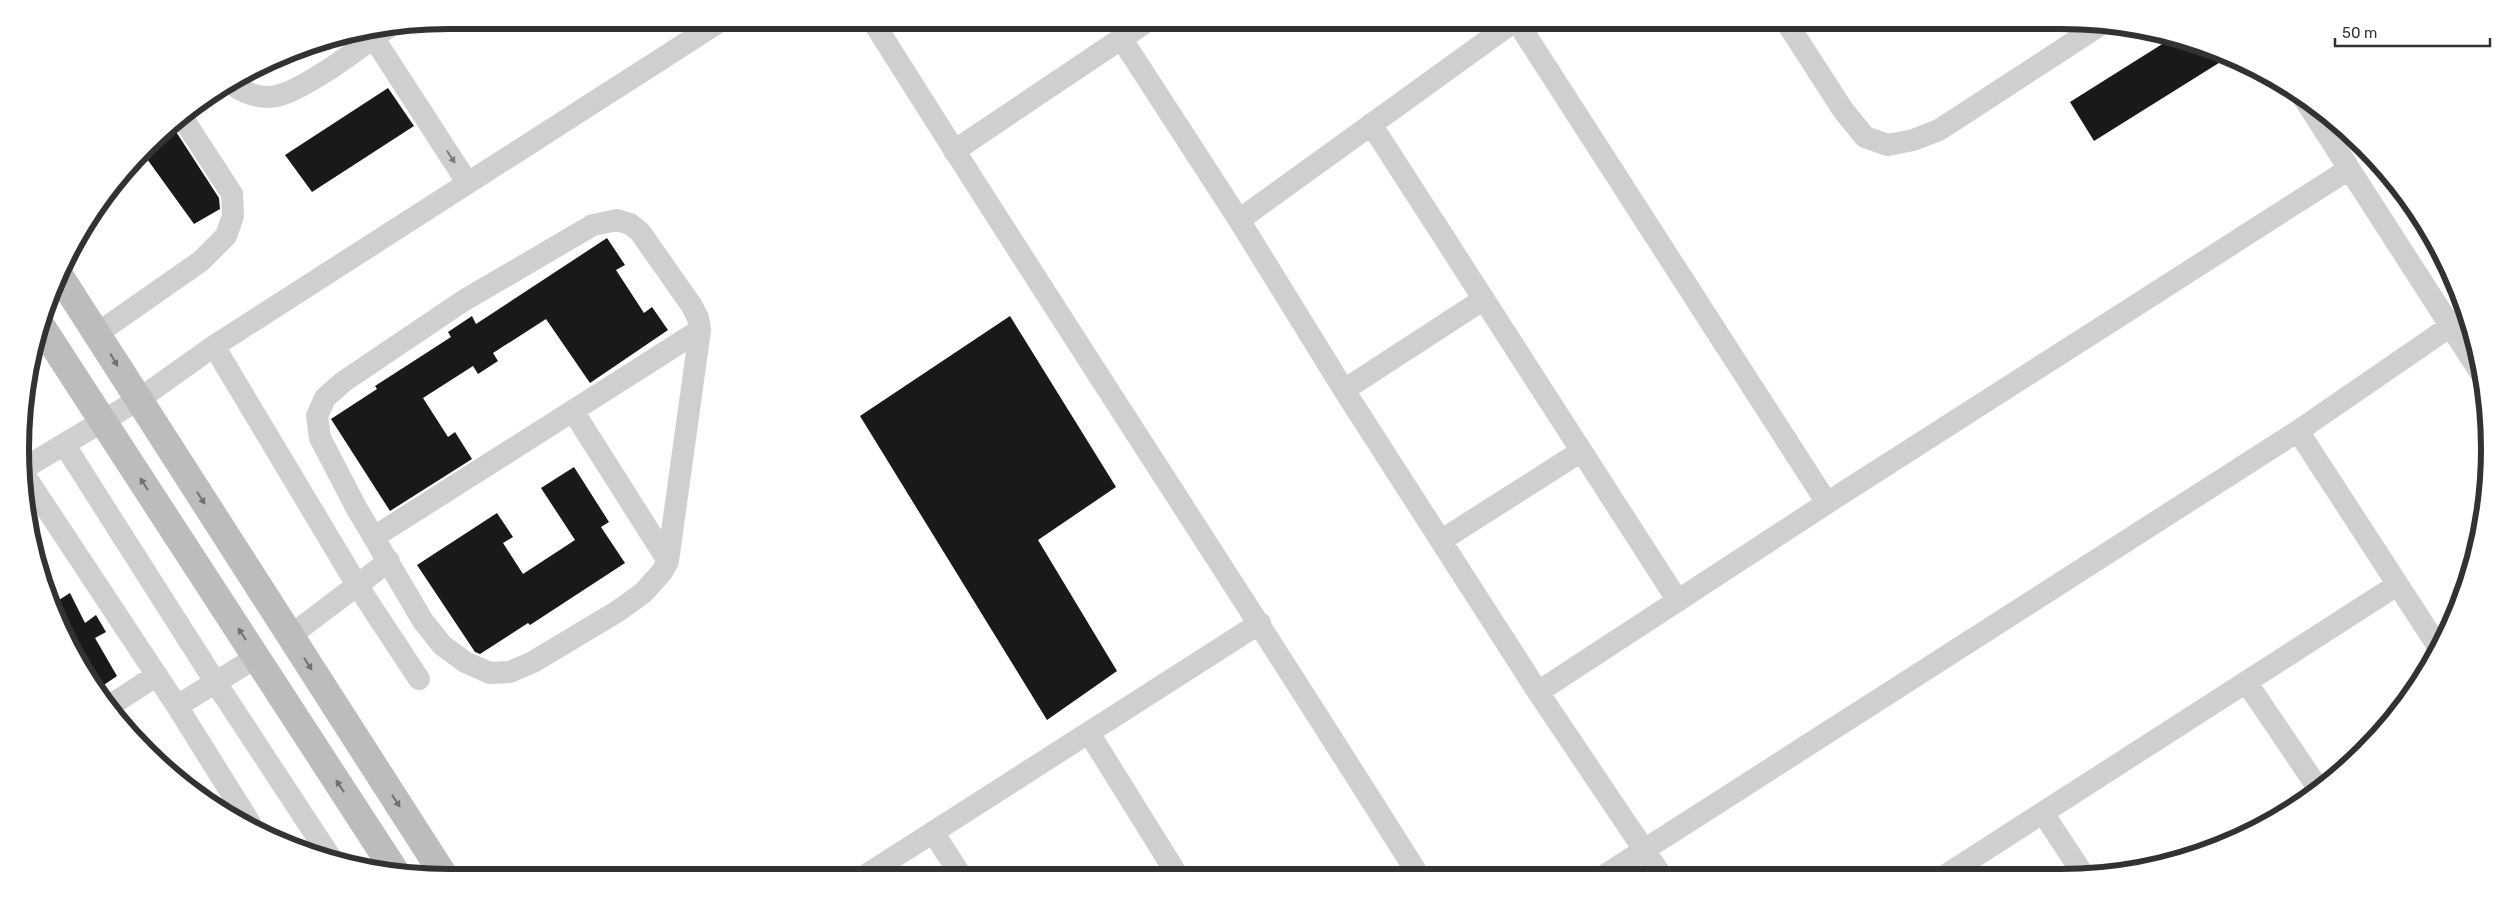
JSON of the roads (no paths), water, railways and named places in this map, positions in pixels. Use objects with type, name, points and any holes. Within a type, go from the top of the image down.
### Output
[{"type":"street","points":[[30,465],[138,400],[214,346],[467,182],[693,29]]},
{"type":"street","points":[[878,29],[954,151],[1260,623],[1415,869]]},
{"type":"street","points":[[954,151],[1135,29]]},
{"type":"street","points":[[1239,220],[1503,29]]},
{"type":"street","points":[[1522,29],[1827,503]]},
{"type":"street","points":[[1791,29],[1848,117],[1865,138],[1888,145],[1913,140],[1939,130],[2092,30]]},
{"type":"street","points":[[382,34],[434,131],[467,182]]},
{"type":"street","points":[[236,87],[255,96],[276,96],[296,90],[376,35]]},
{"type":"street","points":[[1121,38],[1239,220],[1344,390],[1538,692],[1657,869]]},
{"type":"street","points":[[2314,114],[2349,169],[2459,320],[2466,337]]},
{"type":"street","points":[[98,333],[201,261],[226,236],[233,216],[232,194],[185,122]]},
{"type":"street","points":[[1370,124],[1678,602]]},
{"type":"street","points":[[1538,692],[1827,503],[2349,169]]},
{"type":"street","points":[[617,220],[630,224],[640,232],[688,298],[698,318],[700,330],[668,561],[655,582],[618,611],[533,662],[510,672],[490,674],[465,662],[442,645],[423,621],[374,537],[320,438],[317,416],[325,398],[342,382],[462,301],[593,225],[617,220]]},
{"type":"street","points":[[64,282],[439,869]]},
{"type":"street","points":[[1344,390],[1484,299]]},
{"type":"street","points":[[1614,869],[2298,431],[2459,320]]},
{"type":"street","points":[[374,537],[700,330]]},
{"type":"street","points":[[45,333],[390,865]]},
{"type":"street","points":[[214,346],[357,585],[419,679]]},
{"type":"street","points":[[573,411],[668,561]]},
{"type":"street","points":[[2298,431],[2435,641]]},
{"type":"street","points":[[64,444],[216,683],[326,851]]},
{"type":"street","points":[[1442,540],[1580,452]]},
{"type":"street","points":[[31,484],[157,675],[245,816]]},
{"type":"street","points":[[290,636],[388,561]]},
{"type":"street","points":[[1955,869],[2397,585]]},
{"type":"street","points":[[875,869],[1260,623]]},
{"type":"street","points":[[177,706],[257,657]]},
{"type":"street","points":[[114,703],[157,675]]},
{"type":"street","points":[[2248,682],[2315,783]]},
{"type":"street","points":[[1088,733],[1174,869]]},
{"type":"street","points":[[2043,813],[2079,868]]},
{"type":"street","points":[[933,832],[957,869]]}]
